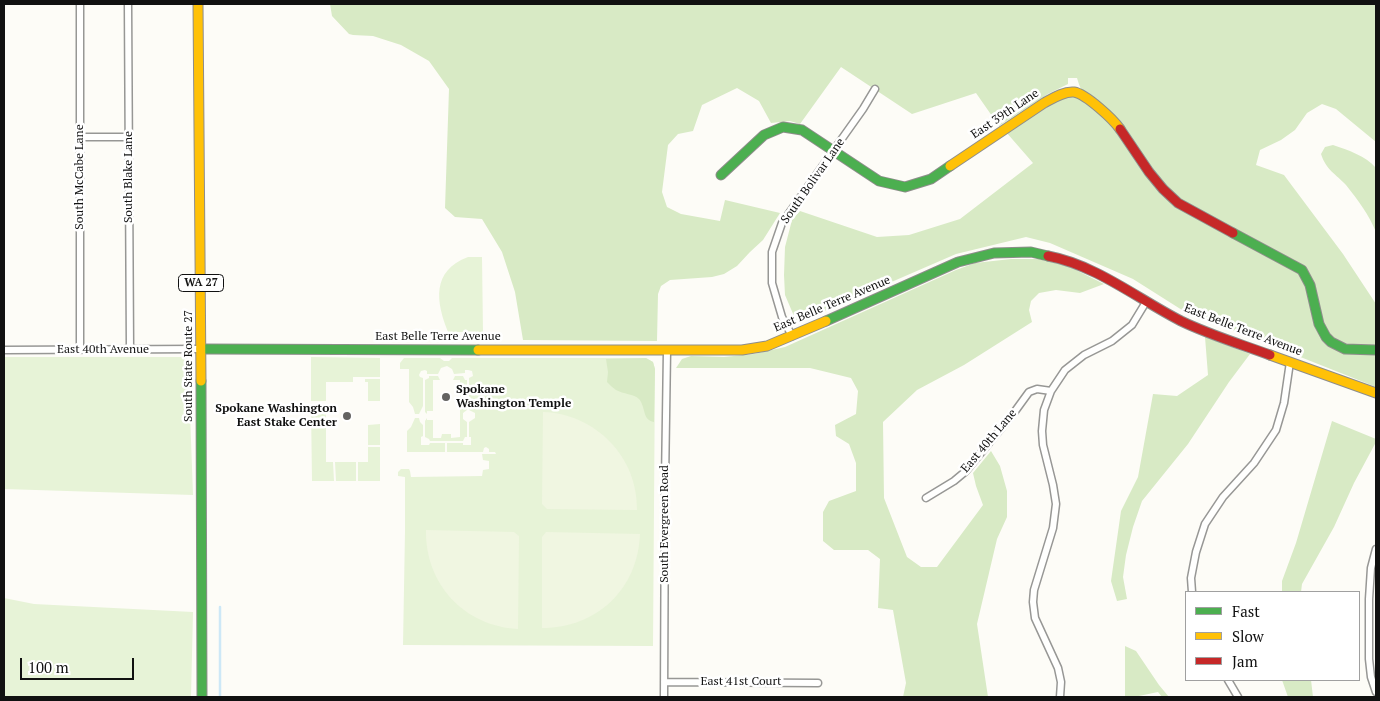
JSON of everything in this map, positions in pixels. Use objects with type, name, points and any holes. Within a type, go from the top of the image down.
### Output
[{"type":"street","name":"South McCabe Lane","points":[[80,4],[80,350]]},
{"type":"street","name":"South Blake Lane","points":[[128,4],[130,350]]},
{"type":"street","name":"South State Route 27","points":[[198,4],[202,697]]},
{"type":"street","name":"South Bolivar Lane","points":[[792,336],[782,317],[772,283],[772,252],[782,223],[863,110],[875,89]]},
{"type":"street","name":"East 39th Lane","points":[[721,175],[764,135],[783,127],[802,130],[879,181],[905,187],[931,179],[1044,103],[1059,95],[1073,92],[1082,95],[1107,114],[1118,126],[1148,172],[1178,203],[1302,270],[1311,285],[1316,318],[1322,331],[1331,341],[1342,348],[1376,350]]},
{"type":"street","points":[[80,137],[128,137]]},
{"type":"street","name":"East Belle Terre Avenue","points":[[201,349],[742,350],[767,346],[792,336],[958,262],[994,253],[1031,252],[1065,259],[1094,272],[1182,321],[1217,336],[1376,393]]},
{"type":"street","points":[[1060,697],[1061,682],[1058,668],[1035,618],[1034,602],[1034,590],[1053,528],[1056,504],[1043,445],[1044,410],[1051,391],[1065,370],[1084,355],[1112,341],[1132,325],[1146,302]]},
{"type":"street","name":"East 40th Avenue","points":[[4,350],[201,349]]},
{"type":"street","name":"South Evergreen Road","points":[[664,697],[664,482],[667,351]]},
{"type":"street","points":[[1192,591],[1191,578],[1204,524],[1223,497],[1254,463],[1276,430],[1284,403],[1290,362]]},
{"type":"street","name":"East 40th Lane","points":[[926,498],[954,481],[966,471],[1014,414],[1029,392],[1036,389],[1051,391]]},
{"type":"street","points":[[1376,549],[1370,568],[1369,599],[1369,659],[1371,677],[1376,692]]},
{"type":"street","points":[[1229,681],[1238,697]]},
{"type":"street","name":"East 41st Court","points":[[664,682],[818,683]]},
{"type":"green space","points":[[330,4],[1376,4],[1376,142],[1336,109],[1322,104],[1307,113],[1295,130],[1281,140],[1260,150],[1256,165],[1284,175],[1343,254],[1376,304],[1376,387],[1182,310],[1133,279],[1050,243],[1026,237],[956,254],[797,323],[785,295],[784,275],[785,247],[792,220],[800,211],[877,237],[909,235],[960,219],[1033,163],[1006,132],[1058,98],[1069,95],[1085,101],[1077,78],[1068,78],[1068,84],[1048,94],[999,126],[976,93],[912,114],[841,67],[800,124],[790,121],[771,123],[759,101],[737,88],[702,105],[693,131],[678,134],[668,145],[662,192],[667,207],[681,214],[720,221],[725,200],[780,213],[763,240],[737,266],[724,274],[712,277],[670,280],[661,286],[658,294],[657,341],[523,340],[515,292],[502,252],[482,219],[455,217],[445,208],[449,89],[429,61],[401,45],[373,36],[349,34],[332,16]]},
{"type":"green space","points":[[1333,145],[1351,151],[1376,168],[1376,232],[1355,196],[1328,168],[1323,159],[1321,154],[1325,147]]},
{"type":"green space","points":[[468,257],[482,257],[483,332],[448,332],[439,299],[442,279],[456,263]]},
{"type":"green space","points":[[1011,259],[1039,259],[1070,267],[1104,284],[1080,293],[1056,290],[1039,293],[1031,301],[1029,310],[1032,322],[964,365],[917,390],[883,422],[884,498],[907,557],[921,567],[937,567],[983,505],[973,473],[991,451],[1000,466],[1007,491],[1007,517],[997,539],[977,624],[988,697],[903,697],[906,683],[893,610],[878,608],[880,559],[868,550],[834,550],[823,541],[823,512],[829,501],[856,491],[856,463],[849,444],[836,436],[835,425],[856,414],[858,391],[851,378],[810,368],[676,368],[682,359],[691,356],[724,357],[754,354],[785,347],[956,270],[975,263]]},
{"type":"green space","points":[[1205,337],[1250,354],[1188,444],[1142,501],[1126,555],[1123,577],[1127,599],[1117,601],[1111,581],[1121,511],[1138,477],[1153,394],[1177,396],[1208,375]]},
{"type":"green space","points":[[4,357],[188,357],[193,495],[4,489]]},
{"type":"green space","points":[[311,357],[380,358],[380,377],[353,377],[353,382],[326,382],[326,401],[311,401]]},
{"type":"green space","points":[[404,358],[440,358],[444,361],[449,361],[452,358],[646,358],[653,362],[655,369],[653,646],[403,645],[405,477],[398,476],[398,472],[401,469],[409,469],[411,477],[482,476],[483,470],[489,469],[489,461],[483,460],[482,454],[496,454],[495,452],[489,452],[489,449],[486,447],[483,452],[447,452],[447,443],[471,445],[469,422],[475,418],[475,413],[469,410],[469,378],[473,376],[472,371],[465,370],[465,373],[454,374],[452,369],[447,366],[441,368],[438,374],[427,374],[425,370],[421,371],[419,375],[423,378],[423,406],[419,414],[415,414],[409,402],[409,369],[400,369],[400,363]]},
{"type":"green space","points":[[646,358],[653,362],[655,369],[654,422],[650,421],[646,416],[639,399],[616,390],[607,382],[606,359]]},
{"type":"green space","points":[[429,376],[438,376],[440,380],[433,380],[433,411],[427,411],[427,414],[425,412],[425,380]]},
{"type":"green space","points":[[455,376],[463,376],[467,380],[467,410],[463,413],[463,419],[467,422],[467,437],[463,441],[430,441],[425,437],[425,421],[427,418],[427,420],[433,420],[433,438],[441,438],[442,434],[451,434],[451,438],[460,437],[460,380],[453,380]]},
{"type":"green space","points":[[365,379],[380,379],[380,401],[368,401],[368,382],[365,382]]},
{"type":"green space","points":[[311,407],[326,407],[326,462],[333,462],[334,481],[312,481]]},
{"type":"green space","points":[[543,412],[562,415],[580,421],[596,430],[610,442],[622,456],[630,473],[635,491],[637,510],[547,509],[542,504]]},
{"type":"green space","points":[[415,418],[419,418],[423,425],[421,445],[445,443],[445,452],[407,452],[407,431]]},
{"type":"green space","points":[[1332,421],[1376,439],[1334,527],[1302,584],[1301,591],[1282,591],[1282,581],[1296,543]]},
{"type":"green space","points":[[380,424],[380,445],[368,445],[368,425]]},
{"type":"green space","points":[[368,447],[380,447],[380,481],[358,481],[358,462],[368,462]]},
{"type":"green space","points":[[335,462],[356,462],[356,481],[336,481]]},
{"type":"green space","points":[[426,530],[514,532],[519,536],[518,629],[499,626],[481,620],[465,611],[451,599],[440,584],[432,568],[427,550]]},
{"type":"green space","points":[[546,532],[640,534],[632,572],[623,588],[611,602],[597,613],[580,621],[562,626],[542,628],[542,537]]},
{"type":"green space","points":[[4,598],[34,604],[193,612],[191,697],[4,697]]},
{"type":"green space","points":[[1125,646],[1136,651],[1169,697],[1162,697],[1158,692],[1125,697]]},
{"type":"green space","points":[[1282,681],[1311,681],[1313,697],[1288,697]]},
{"type":"waterway","points":[[220,607],[220,697]]},
{"type":"traffic: fast","points":[[721,175],[764,135],[783,127],[802,130],[879,181],[905,187],[931,179],[950,166]]},
{"type":"traffic: fast","points":[[1233,233],[1302,270],[1310,285],[1319,324],[1331,342],[1345,349],[1376,350]]},
{"type":"traffic: fast","points":[[826,321],[958,262],[994,253],[1031,252],[1048,256]]},
{"type":"traffic: fast","points":[[201,349],[478,350]]},
{"type":"traffic: fast","points":[[201,381],[202,697]]},
{"type":"traffic: slow","points":[[198,4],[201,381]]},
{"type":"traffic: slow","points":[[950,166],[1044,103],[1066,93],[1074,92],[1085,97],[1106,113],[1120,129]]},
{"type":"traffic: slow","points":[[478,350],[742,350],[767,346],[826,321]]},
{"type":"traffic: slow","points":[[1270,355],[1376,393]]},
{"type":"traffic: jam","points":[[1120,129],[1149,172],[1178,203],[1233,233]]},
{"type":"traffic: jam","points":[[1048,256],[1066,260],[1100,275],[1192,326],[1270,355]]},
{"type":"place","name":"Spokane Washington Temple","points":[[446,397]]},
{"type":"place","name":"Spokane Washington East Stake Center","points":[[347,416]]}]
